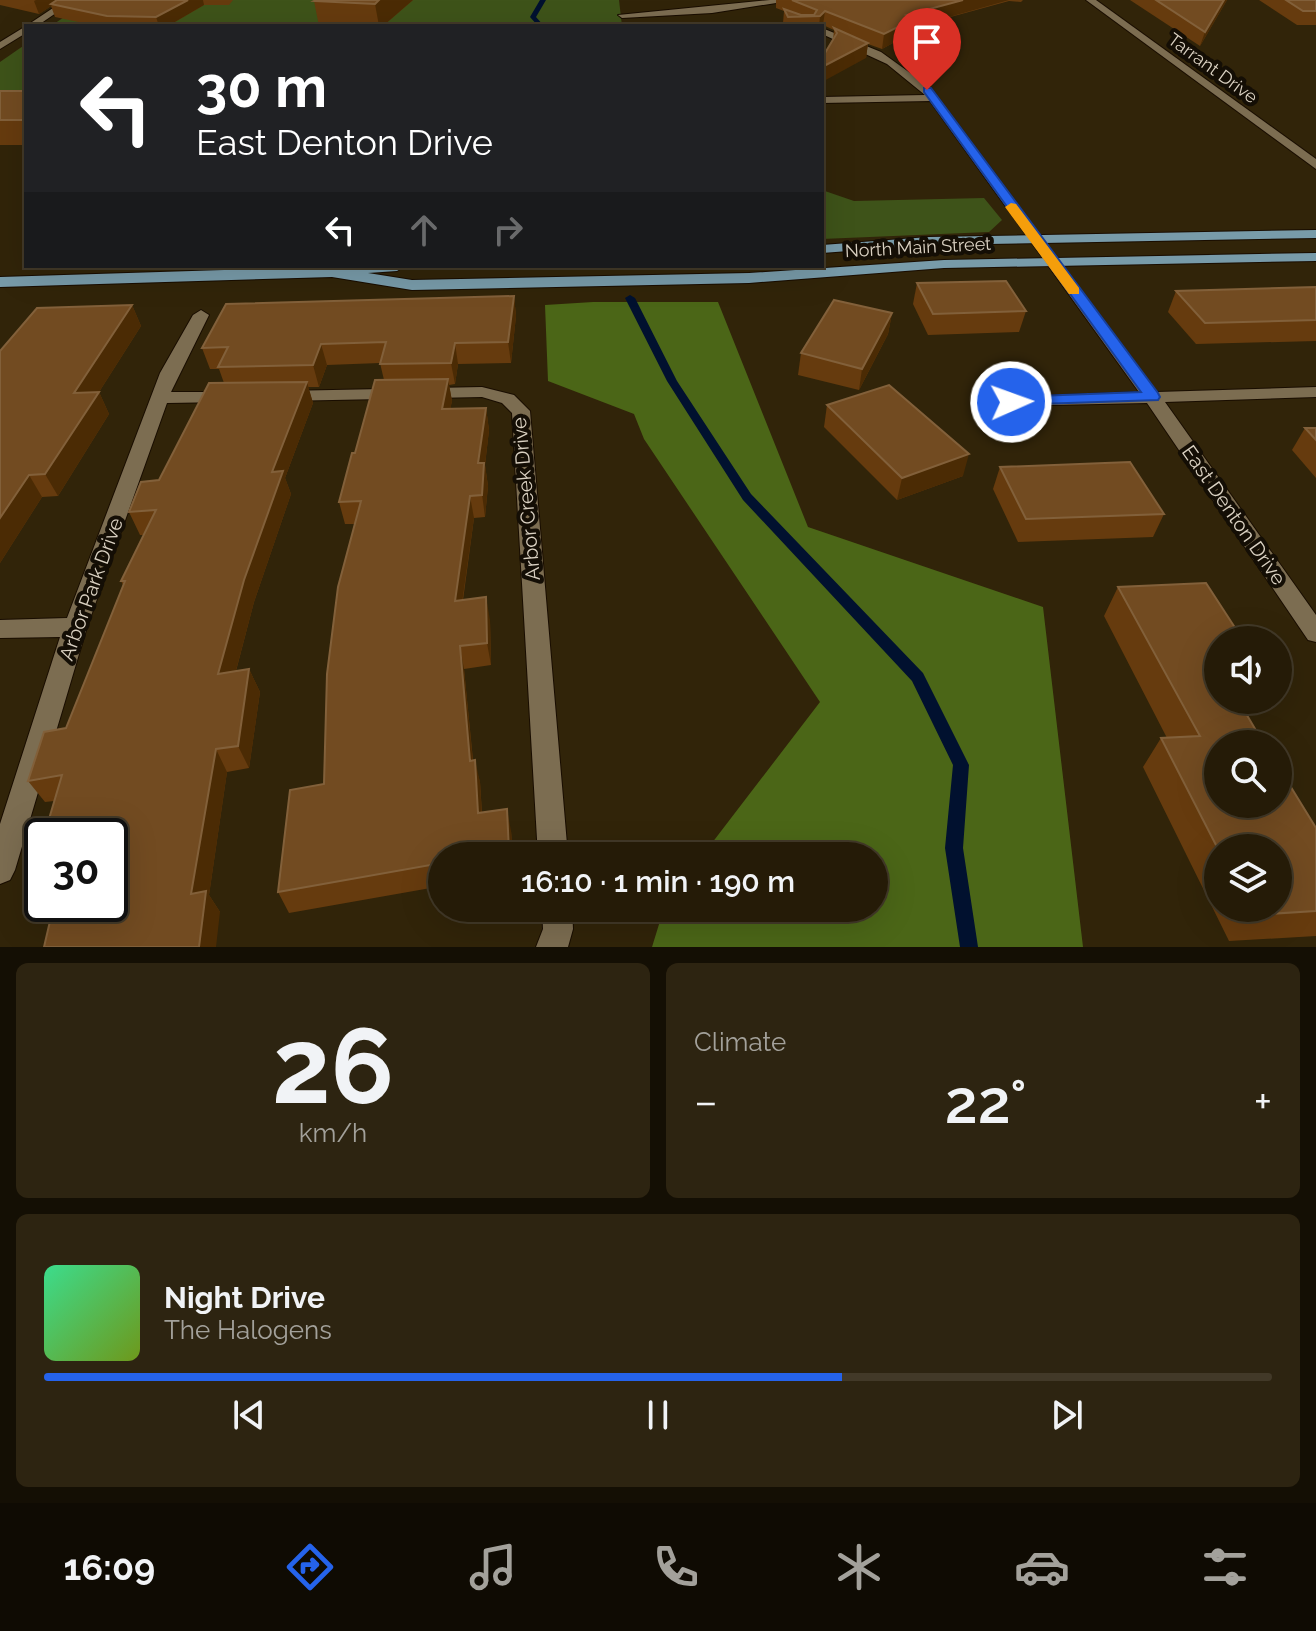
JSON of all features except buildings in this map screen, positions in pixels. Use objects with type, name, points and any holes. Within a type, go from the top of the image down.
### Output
[{"type":"main road","name":"North Main Street","points":[[824,249],[929,241],[1316,234]]},
{"type":"main road","name":"North Main Street","points":[[332,272],[412,285],[749,278],[944,264],[1316,257]]},
{"type":"main road","name":"North Main Street","points":[[0,282],[375,268]]},
{"type":"street","points":[[34,24],[71,0]]},
{"type":"street","points":[[622,15],[791,0]]},
{"type":"street","name":"Tarrant Drive","points":[[1090,0],[1316,165]]},
{"type":"street","points":[[749,3],[780,16]]},
{"type":"street","points":[[0,46],[24,30]]},
{"type":"street","name":"East Denton Drive","points":[[824,32],[870,48],[917,80],[933,98],[1152,397],[1316,633]]},
{"type":"street","points":[[824,100],[933,98]]},
{"type":"street","name":"Arbor Park Drive","points":[[0,870],[75,627],[169,373],[201,315]]},
{"type":"street","name":"Arbor Creek Drive","points":[[159,398],[482,392],[508,399],[521,411],[552,842]]},
{"type":"street","points":[[1011,402],[1316,392]]},
{"type":"street","points":[[0,629],[75,627]]},
{"type":"street","points":[[552,947],[558,922]]},
{"type":"green space","points":[[89,0],[619,0],[622,24],[54,24]]},
{"type":"green space","points":[[24,45],[24,114],[0,114],[0,62]]},
{"type":"green space","points":[[824,191],[854,201],[984,198],[1002,220],[989,232],[824,239]]},
{"type":"green space","points":[[718,302],[808,527],[1043,607],[1083,947],[652,947],[660,922],[888,922],[888,842],[713,842],[820,702],[644,439],[634,414],[548,381],[545,305]]},
{"type":"waterway","points":[[539,24],[533,17],[543,0]]},
{"type":"waterway","points":[[630,298],[672,381],[747,497],[918,677],[961,765],[954,848],[969,947]]},
{"type":"slow traffic","points":[[1011,207],[1074,291]]},
{"type":"route","points":[[927,90],[1152,397],[1011,402]]}]
